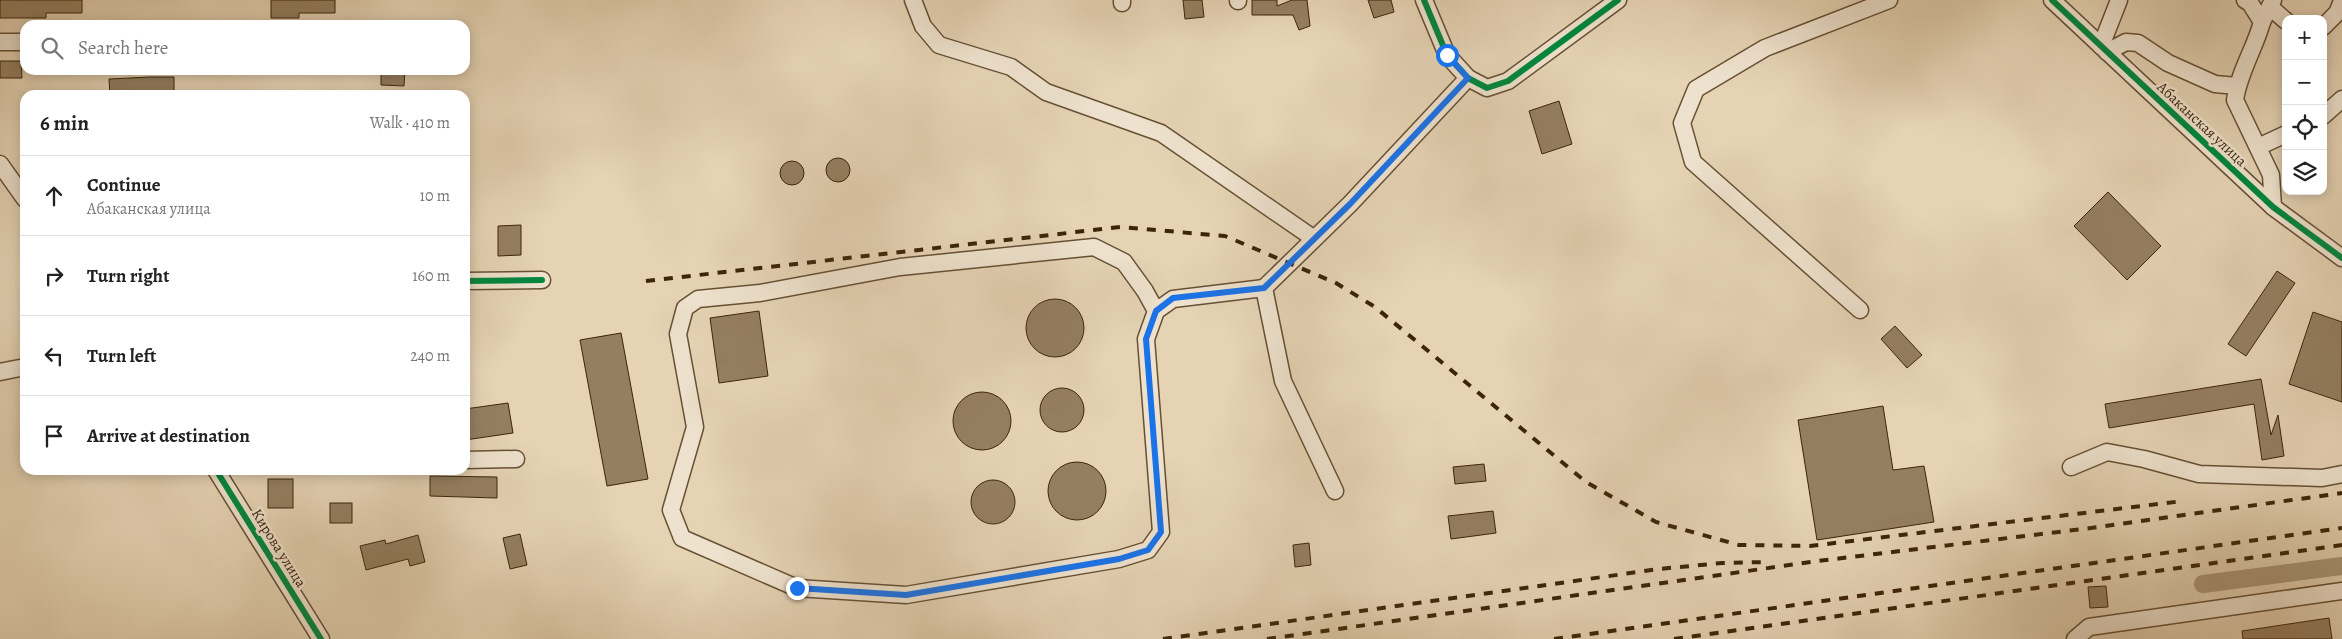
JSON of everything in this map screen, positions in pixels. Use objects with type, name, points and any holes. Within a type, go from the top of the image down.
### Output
[{"type":"street","points":[[913,0],[922,26],[939,45],[1011,66],[1046,92],[1161,133],[1313,238]]},
{"type":"street","points":[[1424,0],[1447,55],[1468,78],[1486,88],[1508,80],[1609,3]]},
{"type":"street","points":[[1860,310],[1693,162],[1682,123],[1696,89],[1704,84],[1765,48],[1889,0]]},
{"type":"street","name":"Абаканская улица","points":[[2052,0],[2273,207],[2342,258]]},
{"type":"street","points":[[2104,49],[2119,0]]},
{"type":"street","points":[[2245,0],[2282,19]]},
{"type":"street","points":[[2327,23],[2337,13],[2342,1]]},
{"type":"street","points":[[2268,10],[2237,86],[2235,100],[2271,175],[2273,207]]},
{"type":"street","points":[[0,42],[20,42]]},
{"type":"street","points":[[2104,49],[2126,42],[2138,43],[2168,63],[2215,84],[2237,86]]},
{"type":"street","points":[[1156,311],[1145,290],[1124,262],[1094,247],[900,267],[760,293],[698,299],[685,308],[678,334],[695,427],[671,510],[682,538],[797,588],[906,595],[1119,559],[1148,550],[1161,532],[1146,339],[1156,311],[1173,298],[1264,288],[1313,238],[1350,204],[1468,78]]},
{"type":"street","points":[[2327,112],[2342,99]]},
{"type":"street","points":[[2258,147],[2282,136]]},
{"type":"street","points":[[0,164],[20,192]]},
{"type":"street","points":[[470,281],[542,280]]},
{"type":"street","points":[[1264,288],[1284,381],[1335,491]]},
{"type":"street","points":[[0,372],[20,368]]},
{"type":"street","points":[[2071,467],[2107,452],[2144,459],[2199,474],[2322,478],[2342,474]]},
{"type":"street","points":[[470,460],[516,459]]},
{"type":"street","name":"Кирова улица","points":[[219,475],[321,639]]},
{"type":"street","points":[[2075,639],[2089,627],[2342,591]]},
{"type":"building","points":[[0,0],[82,0],[82,13],[46,13],[46,18],[0,18]]},
{"type":"building","points":[[271,0],[335,0],[335,13],[299,13],[299,18],[271,18]]},
{"type":"building","points":[[1183,0],[1202,0],[1204,17],[1185,19]]},
{"type":"building","points":[[1252,0],[1277,0],[1277,6],[1292,0],[1307,0],[1310,26],[1299,30],[1293,15],[1252,15]]},
{"type":"building","points":[[1368,0],[1391,0],[1394,12],[1374,18]]},
{"type":"building","points":[[0,61],[20,61],[20,75],[22,75],[22,78],[0,78]]},
{"type":"building","points":[[381,75],[405,75],[404,86],[381,85]]},
{"type":"building","points":[[174,77],[174,90],[110,90],[109,79]]},
{"type":"building","points":[[1559,101],[1572,144],[1542,154],[1529,111]]},
{"type":"building","points":[[838,158],[847,161],[850,170],[847,179],[838,182],[829,179],[826,170],[829,161]]},
{"type":"building","points":[[792,161],[801,164],[804,173],[801,182],[792,185],[783,182],[780,173],[783,164]]},
{"type":"building","points":[[2108,192],[2161,246],[2127,280],[2074,226]]},
{"type":"building","points":[[521,225],[521,255],[498,256],[498,226]]},
{"type":"building","points":[[2277,271],[2295,283],[2246,356],[2228,344]]},
{"type":"building","points":[[1055,299],[1071,304],[1079,312],[1084,328],[1079,344],[1071,352],[1055,357],[1039,352],[1031,344],[1026,328],[1031,312],[1039,304]]},
{"type":"building","points":[[759,311],[768,376],[719,383],[710,318]]},
{"type":"building","points":[[2313,312],[2342,322],[2342,402],[2289,384]]},
{"type":"building","points":[[1895,326],[1922,355],[1907,368],[1881,339]]},
{"type":"building","points":[[621,333],[648,479],[607,486],[580,340]]},
{"type":"building","points":[[2261,379],[2271,435],[2278,415],[2284,456],[2262,460],[2254,404],[2109,428],[2105,404]]},
{"type":"building","points":[[1058,388],[1066,388],[1078,394],[1084,410],[1078,426],[1066,432],[1058,432],[1046,426],[1040,414],[1040,406],[1046,394]]},
{"type":"building","points":[[982,392],[998,397],[1006,405],[1011,421],[1006,437],[998,445],[982,450],[966,445],[958,437],[953,421],[958,405],[966,397]]},
{"type":"building","points":[[508,403],[513,433],[470,439],[470,408]]},
{"type":"building","points":[[1883,406],[1893,470],[1924,466],[1934,522],[1817,540],[1798,420]]},
{"type":"building","points":[[1077,462],[1093,467],[1101,475],[1106,491],[1101,507],[1093,515],[1077,520],[1061,515],[1053,507],[1048,491],[1053,475],[1061,467]]},
{"type":"building","points":[[1484,464],[1486,481],[1455,484],[1453,467]]},
{"type":"building","points":[[430,476],[497,477],[497,498],[430,496]]},
{"type":"building","points":[[268,479],[293,479],[293,508],[268,508]]},
{"type":"building","points":[[989,480],[997,480],[1009,486],[1015,502],[1009,518],[997,524],[989,524],[977,518],[971,506],[971,498],[977,486]]},
{"type":"building","points":[[330,503],[352,503],[352,523],[330,523]]},
{"type":"building","points":[[1493,511],[1496,533],[1451,539],[1448,516]]},
{"type":"building","points":[[520,534],[527,565],[510,569],[503,538]]},
{"type":"building","points":[[418,535],[425,562],[410,566],[408,559],[366,570],[360,546],[385,540],[386,544]]},
{"type":"building","points":[[1309,543],[1311,565],[1295,567],[1293,545]]},
{"type":"building","points":[[2106,586],[2108,607],[2090,608],[2088,587]]},
{"type":"building","points":[[2329,618],[2332,639],[2243,639],[2242,631]]},
{"type":"waterway","points":[[2203,584],[2342,566]]},
{"type":"railway","points":[[646,281],[1120,227],[1225,236],[1336,283],[1375,307],[1586,482],[1656,522],[1739,545],[1810,546],[2183,501]]},
{"type":"railway","points":[[1267,639],[1818,561],[2091,528],[2342,493]]},
{"type":"railway","points":[[1554,639],[2342,528]]},
{"type":"railway","points":[[1674,639],[2342,545]]},
{"type":"railway","points":[[1163,639],[1659,569],[1722,563],[1768,562]]},
{"type":"cycle path","points":[[1424,0],[1447,55],[1468,78],[1487,88],[1508,81],[1618,0]]},
{"type":"cycle path","points":[[2052,0],[2273,207],[2342,258]]},
{"type":"cycle path","points":[[470,281],[542,280]]},
{"type":"cycle path","points":[[219,475],[321,639]]},
{"type":"route","points":[[797,588],[906,595],[1119,559],[1148,550],[1161,532],[1146,339],[1156,311],[1173,298],[1264,288],[1313,238],[1350,204],[1468,78],[1447,55]]}]
